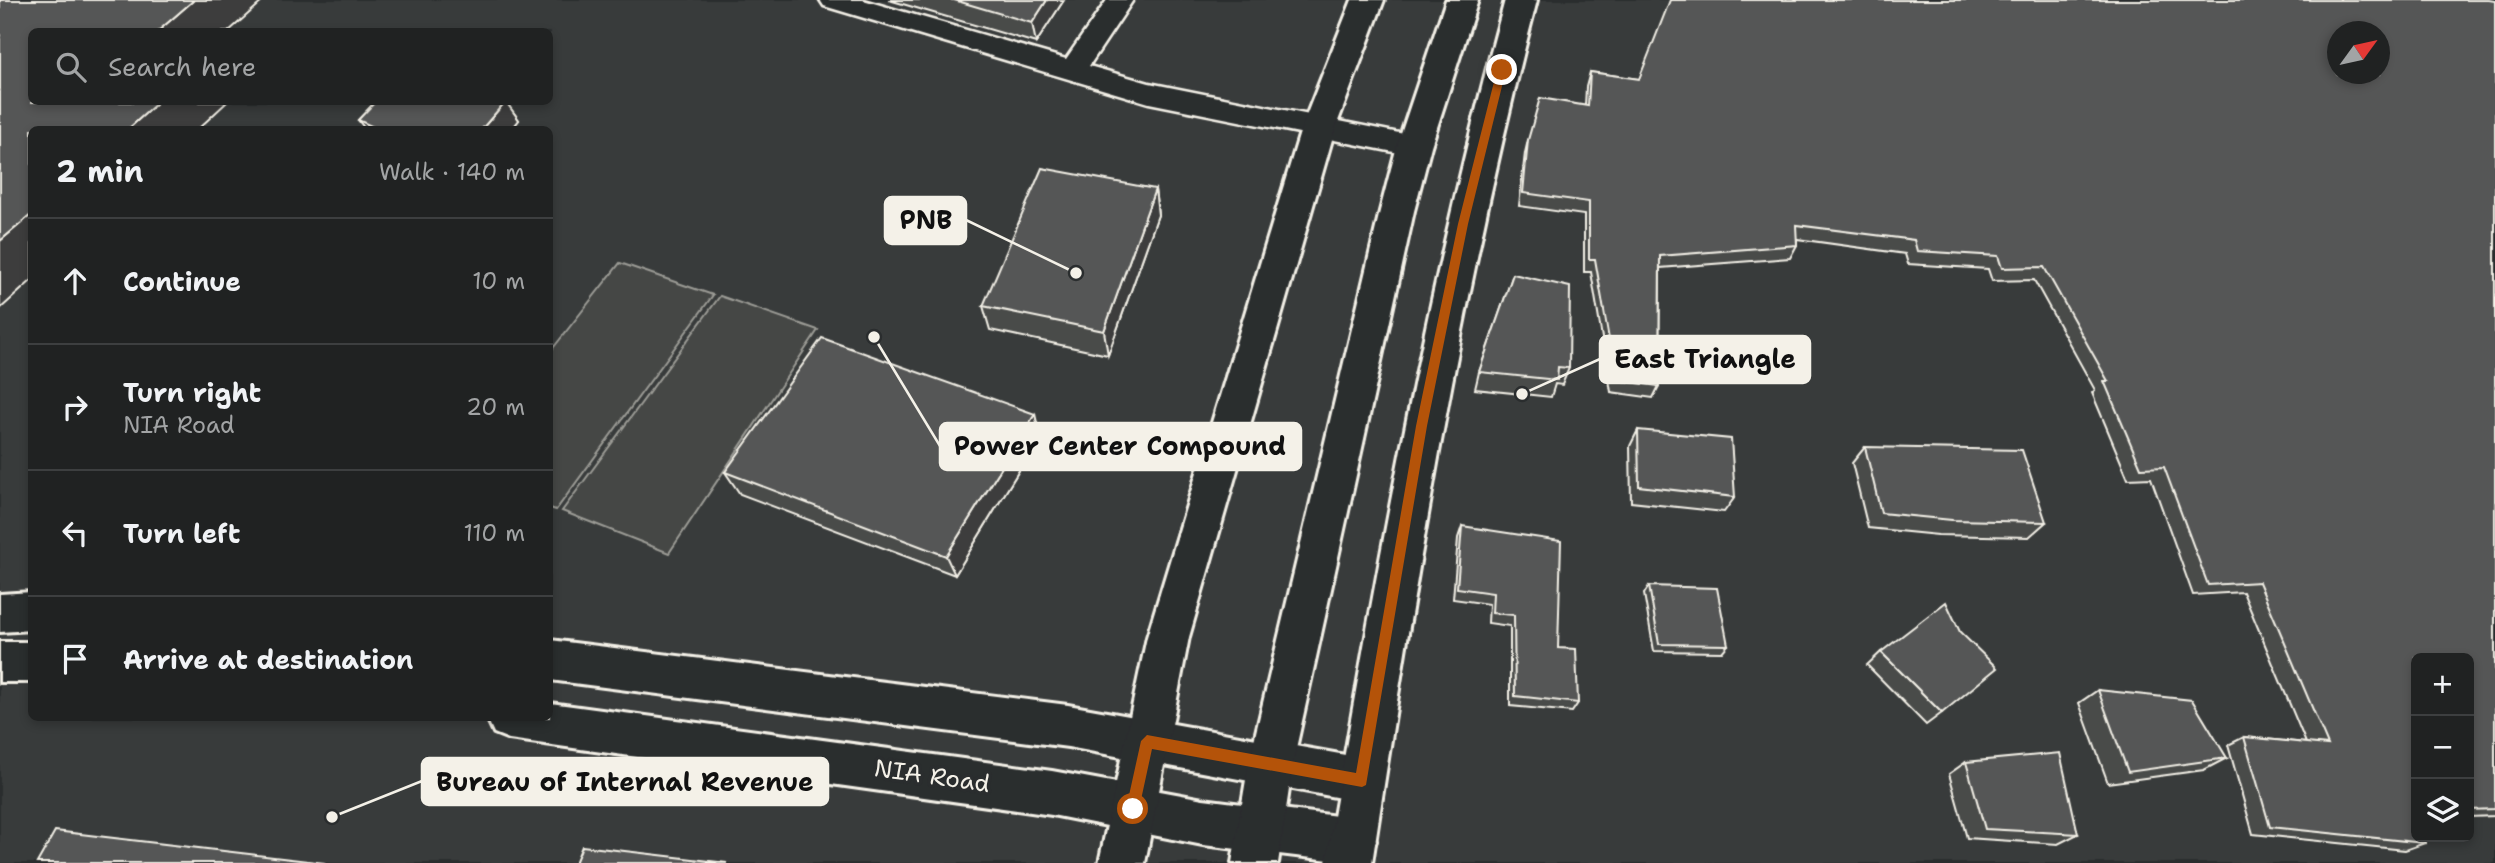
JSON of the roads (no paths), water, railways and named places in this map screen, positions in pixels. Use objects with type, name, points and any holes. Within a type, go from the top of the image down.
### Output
[{"type":"main road","points":[[1122,863],[1168,637],[1318,129],[1368,0]]},
{"type":"main road","points":[[1258,846],[1271,762],[1414,146],[1462,0]]},
{"type":"main road","points":[[1351,852],[1421,426],[1463,224],[1521,0]]},
{"type":"main road","points":[[0,613],[28,611]]},
{"type":"main road","points":[[553,660],[1068,726],[1362,780]]},
{"type":"main road","points":[[0,662],[28,662]]},
{"type":"main road","name":"NIA Road","points":[[531,721],[1052,793],[1203,822],[1258,846],[1351,852]]},
{"type":"lane","points":[[833,0],[1166,97],[1414,146]]},
{"type":"lane","points":[[1073,70],[1120,0]]},
{"type":"place","name":"PNB","points":[[1076,273]]},
{"type":"place","name":"Power Center Compound","points":[[874,337]]},
{"type":"place","name":"East Triangle","points":[[1522,394]]},
{"type":"place","name":"Bureau of Internal Revenue","points":[[332,817]]}]
